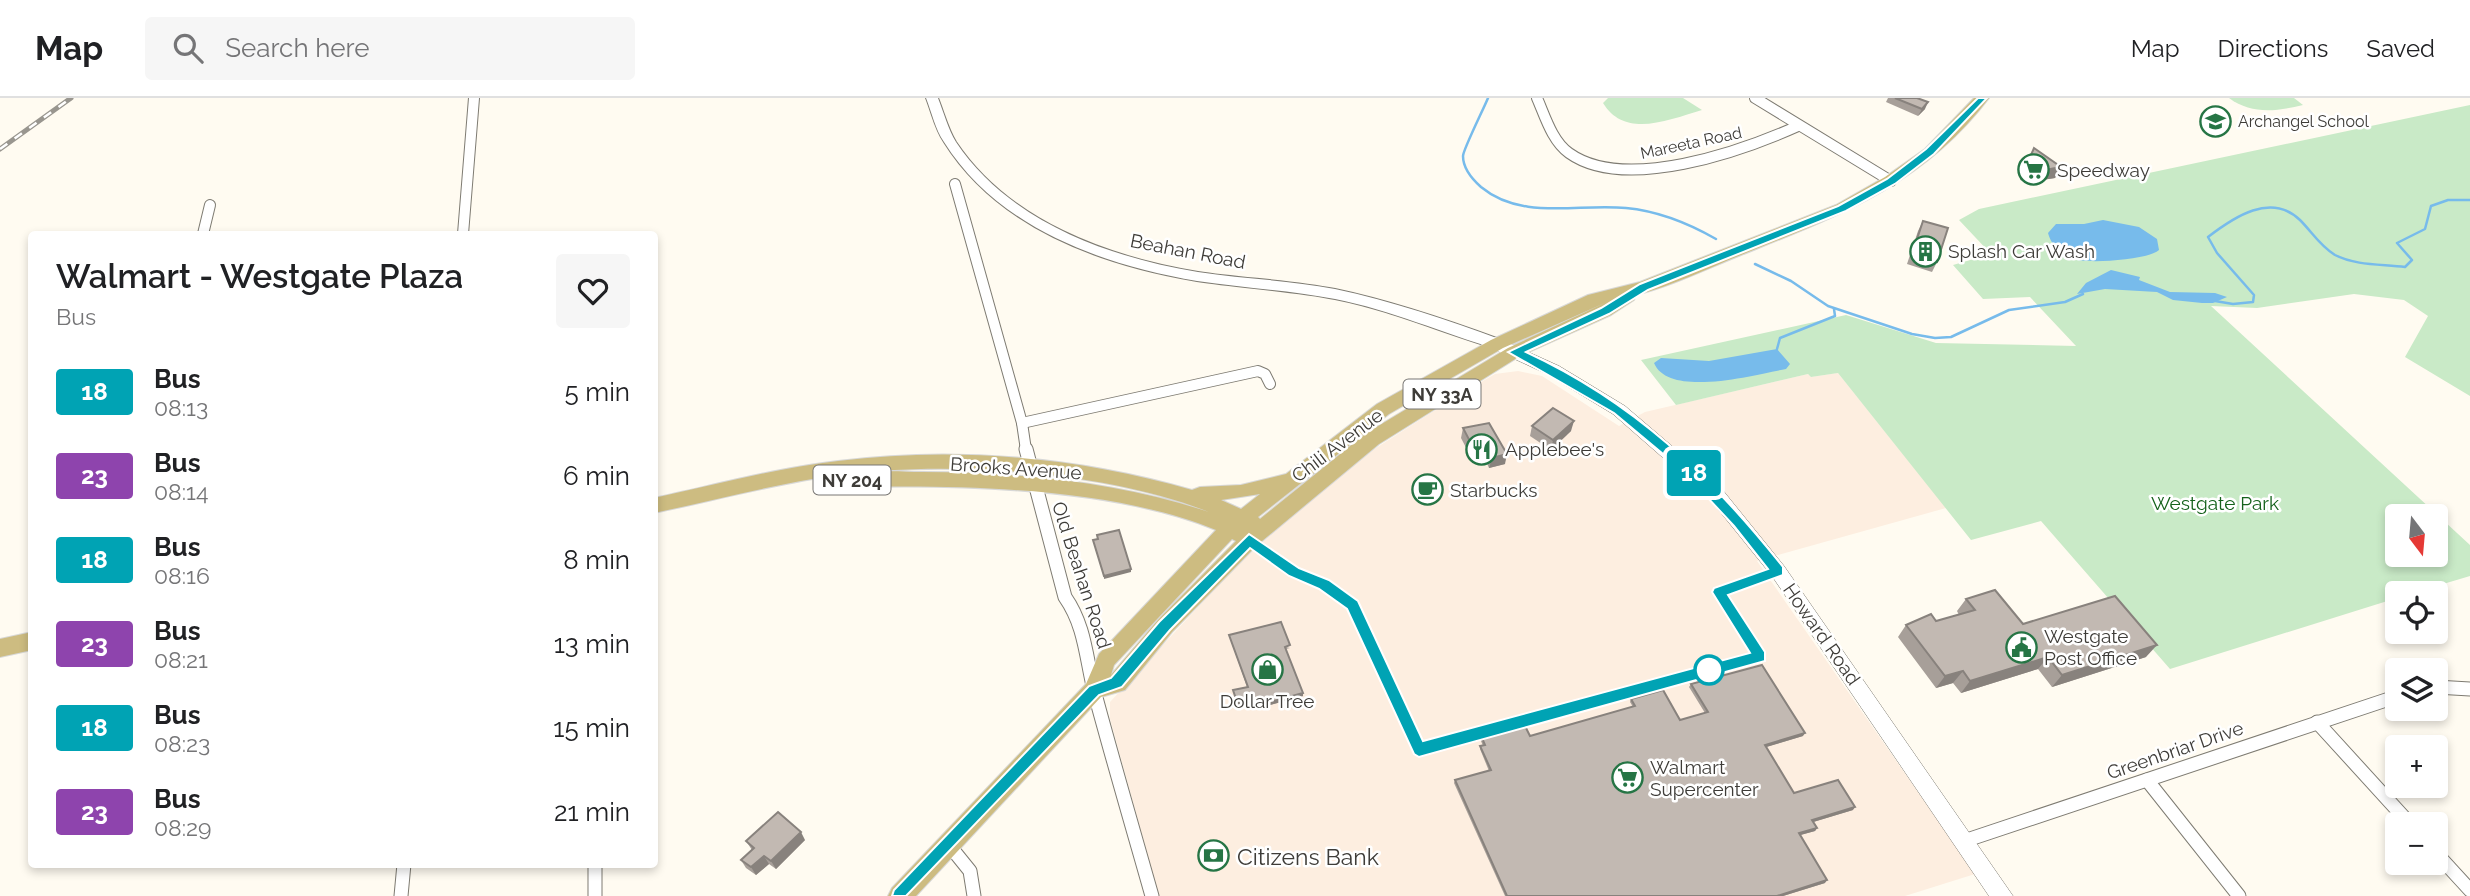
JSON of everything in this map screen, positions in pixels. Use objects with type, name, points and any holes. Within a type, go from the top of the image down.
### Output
[{"type":"main road","name":"Chili Avenue","points":[[900,896],[1094,690],[1105,660],[1236,523],[1383,409],[1506,348],[1605,311],[1644,287],[1842,209],[1891,181],[1930,152],[1982,98]]},
{"type":"main road","name":"Chili Avenue","points":[[1094,690],[1116,683],[1165,626],[1255,534],[1373,439],[1506,348]]},
{"type":"main road","name":"Howard Road","points":[[1506,348],[1553,370],[1619,410],[1715,494],[1778,571],[2002,896]]},
{"type":"main road","name":"Brooks Avenue","points":[[658,505],[762,483],[1085,472],[1178,493],[1255,534]]},
{"type":"main road","name":"Brooks Avenue","points":[[1031,475],[1209,519],[1236,523]]},
{"type":"main road","name":"NY 204","points":[[1178,493],[1241,492],[1298,475]]},
{"type":"main road","points":[[0,648],[28,642]]},
{"type":"street","points":[[463,231],[474,98]]},
{"type":"street","name":"Beahan Road","points":[[932,98],[949,141],[993,191],[1040,223],[1084,244],[1168,270],[1369,302],[1506,348]]},
{"type":"street","name":"Mareeta Road","points":[[1537,98],[1556,138],[1569,153],[1584,162],[1620,171],[1654,167],[1762,143],[1798,126]]},
{"type":"street","points":[[1755,98],[1891,181]]},
{"type":"street","name":"Old Beahan Road","points":[[955,184],[1021,423],[1031,475],[1065,597],[1073,606],[1091,666],[1094,690],[1152,896]]},
{"type":"street","points":[[204,231],[210,205]]},
{"type":"street","points":[[1021,423],[1258,371],[1265,374],[1270,384]]},
{"type":"street","points":[[2448,688],[2470,690]]},
{"type":"street","name":"Greenbriar Drive","points":[[1964,841],[2385,700]]},
{"type":"street","points":[[2317,722],[2399,812]]},
{"type":"street","points":[[2147,780],[2239,896]]},
{"type":"street","points":[[949,845],[970,872],[974,896]]},
{"type":"street","points":[[2448,866],[2470,891]]},
{"type":"street","points":[[401,896],[404,868]]},
{"type":"street","points":[[595,868],[595,896]]},
{"type":"shaded area","points":[[1518,371],[1542,376],[1619,426],[1645,412],[1808,374],[1811,377],[1838,373],[1946,508],[1757,561],[1975,874],[1905,896],[1159,896],[1110,719],[1110,702],[1237,565],[1308,501],[1376,448],[1462,393],[1495,374]]},
{"type":"green space","points":[[1608,98],[1683,98],[1702,110],[1662,122],[1635,124],[1612,114],[1603,103]]},
{"type":"green space","points":[[2229,98],[2294,98],[2303,105],[2265,110],[2247,107]]},
{"type":"green space","name":"Westgate Park","points":[[2470,105],[2470,396],[2405,357],[2428,316],[2404,300],[2354,294],[2257,308],[2211,306],[2426,504],[2385,504],[2385,567],[2448,567],[2448,525],[2470,545],[2470,576],[2448,583],[2385,581],[2385,602],[2170,669],[2041,521],[1971,540],[1838,373],[1811,377],[1808,374],[1676,405],[1641,360],[1846,315],[1936,343],[2076,346],[2030,297],[1983,299],[1953,265],[1991,254],[1959,220],[1979,209]]},
{"type":"water","points":[[2103,220],[2139,227],[2157,239],[2159,250],[2131,259],[2073,259],[2051,242],[2048,233],[2056,224],[2084,224]]},
{"type":"water","points":[[2111,270],[2140,277],[2139,280],[2170,292],[2215,293],[2227,297],[2213,303],[2202,303],[2173,300],[2157,292],[2105,289],[2077,294],[2086,283]]},
{"type":"water","points":[[1777,349],[1790,364],[1786,369],[1735,379],[1695,382],[1677,380],[1663,374],[1654,363],[1661,358],[1709,361]]},
{"type":"building","points":[[1895,98],[1917,98],[1928,102],[1922,109]]},
{"type":"building","points":[[2034,148],[2061,167],[2034,172],[2025,169]]},
{"type":"building","name":"Splash Car Wash","points":[[1923,221],[1948,228],[1937,262],[1912,254]]},
{"type":"building","points":[[1553,408],[1574,421],[1553,440],[1532,426]]},
{"type":"building","points":[[1489,423],[1507,454],[1492,458],[1488,451],[1476,453],[1463,428]]},
{"type":"building","points":[[1119,530],[1131,569],[1104,576],[1093,540],[1098,539],[1097,535]]},
{"type":"building","name":"Westgate Post Office","points":[[1995,590],[2023,624],[2115,596],[2157,645],[2062,675],[2048,657],[1970,681],[1963,671],[1945,676],[1906,625],[1931,614],[1936,621],[1975,610],[1966,599]]},
{"type":"building","name":"Dollar Tree","points":[[1281,622],[1290,645],[1285,647],[1303,693],[1255,706],[1252,698],[1237,702],[1233,690],[1248,687],[1229,635]]},
{"type":"building","name":"Walmart Supercenter","points":[[1762,665],[1805,733],[1765,745],[1794,793],[1838,780],[1855,807],[1812,820],[1817,828],[1799,833],[1827,880],[1777,896],[1507,896],[1455,780],[1491,770],[1480,746],[1485,745],[1482,738],[1525,726],[1530,736],[1635,706],[1631,699],[1663,690],[1680,720],[1708,712],[1691,684]]},
{"type":"building","points":[[778,812],[801,832],[771,861],[764,856],[751,867],[741,860],[754,848],[746,841]]},
{"type":"waterway","points":[[1488,98],[1466,146],[1463,161],[1474,181],[1497,197],[1532,207],[1608,207],[1650,212],[1695,228],[1716,239]]},
{"type":"waterway","points":[[2215,301],[2233,304],[2253,302],[2254,295],[2217,253],[2208,237],[2253,210],[2277,208],[2289,212],[2325,247],[2343,259],[2405,267],[2412,260],[2397,243],[2425,229],[2431,206],[2448,200],[2470,200]]},
{"type":"waterway","points":[[1755,264],[1791,281],[1828,306],[1912,334],[1935,338],[1951,337],[2009,310],[2065,302],[2083,294]]},
{"type":"waterway","points":[[1777,349],[1780,338],[1835,316],[1834,309]]},
{"type":"railway","points":[[0,149],[71,98]]},
{"type":"bus line","name":"18","points":[[900,896],[1094,690],[1116,683],[1165,626],[1249,540],[1294,572],[1324,584],[1353,605],[1419,750],[1760,656],[1719,592],[1778,571],[1739,522],[1686,465],[1619,410],[1553,370],[1514,352],[1605,311],[1644,287],[1842,209],[1891,181],[1930,152],[1982,98]]},
{"type":"place","name":"Archangel School","points":[[2215,121]]},
{"type":"place","name":"Speedway","points":[[2034,170]]},
{"type":"place","name":"Splash Car Wash","points":[[1925,251]]},
{"type":"place","name":"Applebee's","points":[[1482,449]]},
{"type":"place","name":"Starbucks","points":[[1427,490]]},
{"type":"place","name":"Westgate Post Office","points":[[2021,647]]},
{"type":"place","name":"Dollar Tree","points":[[1267,670]]},
{"type":"place","name":"Walmart Supercenter","points":[[1627,778]]},
{"type":"place","name":"Citizens Bank","points":[[1214,856]]}]
